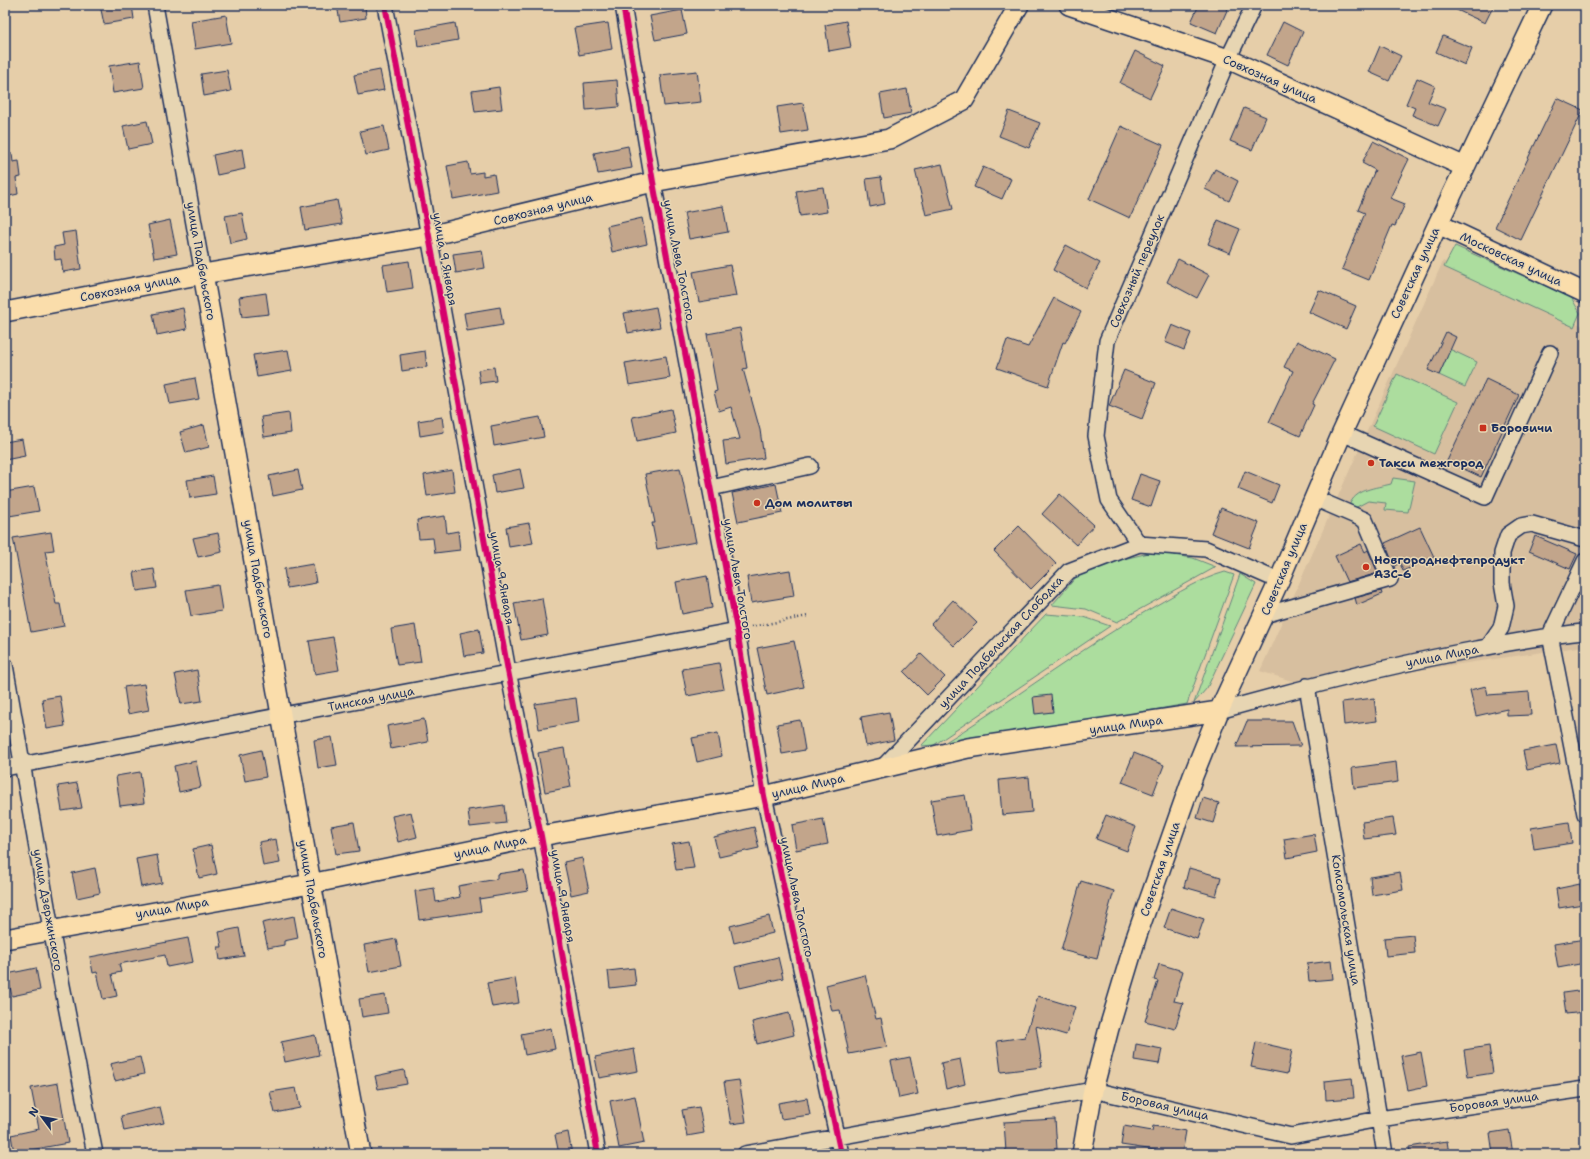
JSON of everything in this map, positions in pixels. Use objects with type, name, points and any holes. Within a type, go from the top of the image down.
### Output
[{"type":"main road","name":"Совхозная улица","points":[[5,312],[203,274],[430,236],[653,182],[889,139],[964,100],[1019,5]]},
{"type":"main road","name":"Совхозная улица","points":[[1069,5],[1228,59],[1464,167]]},
{"type":"main road","name":"Советская улица","points":[[1082,1154],[1093,1090],[1109,1028],[1137,935],[1193,776],[1219,711],[1280,581],[1342,433],[1464,167],[1542,5]]},
{"type":"main road","name":"Московская улица","points":[[1438,224],[1585,293]]},
{"type":"main road","name":"улица Подбельского","points":[[203,274],[282,716],[310,884],[361,1154]]},
{"type":"main road","name":"улица Мира","points":[[5,939],[51,929],[310,884],[541,836],[764,796],[968,748],[1219,711]]},
{"type":"street","name":"улица Подбельского","points":[[155,5],[203,274]]},
{"type":"street","name":"улица 9 Января","points":[[385,5],[430,236],[508,671],[541,836],[598,1154]]},
{"type":"street","name":"улица Льва Толстого","points":[[623,5],[653,182],[737,630],[764,796],[841,1154]]},
{"type":"street","name":"Совхозный переулок","points":[[1139,544],[1109,500],[1096,436],[1107,341],[1228,59],[1254,5]]},
{"type":"street","points":[[1342,433],[1485,497],[1550,353]]},
{"type":"street","points":[[711,488],[810,466]]},
{"type":"street","points":[[1264,615],[1390,579],[1364,520],[1314,498]]},
{"type":"street","points":[[1488,647],[1501,628],[1506,606],[1502,583],[1502,553],[1508,535],[1521,526],[1532,524],[1585,539]]},
{"type":"street","points":[[1139,544],[1206,549],[1280,581]]},
{"type":"street","name":"улица Подбельская Слободка","points":[[882,768],[1069,571],[1139,544]]},
{"type":"street","points":[[1585,561],[1550,635],[1585,814]]},
{"type":"street","name":"Тинская улица","points":[[5,768],[282,716],[508,671],[737,630]]},
{"type":"street","name":"улица Мира","points":[[1219,711],[1307,686],[1395,665],[1550,635],[1585,632]]},
{"type":"street","name":"улица Дзержинского","points":[[5,665],[51,929],[95,1154]]},
{"type":"street","name":"Комсомольская улица","points":[[1307,686],[1385,1154]]},
{"type":"street","name":"Боровая улица","points":[[745,1154],[1093,1090],[1291,1136],[1379,1119],[1585,1089]]},
{"type":"path","points":[[737,630],[808,616]]},
{"type":"shaded area","points":[[1443,261],[1585,327],[1585,646],[1307,686],[1260,671]]},
{"type":"green space","points":[[1455,246],[1571,297],[1580,313],[1574,327],[1444,267]]},
{"type":"green space","points":[[1443,346],[1477,362],[1465,387],[1439,375],[1447,357]]},
{"type":"green space","points":[[1397,374],[1458,402],[1434,454],[1373,426]]},
{"type":"green space","points":[[1393,478],[1415,481],[1408,512],[1385,510],[1386,503],[1368,501],[1351,510],[1349,506],[1356,496],[1366,490],[1391,484]]},
{"type":"green space","points":[[1153,552],[1193,558],[1216,567],[1117,622],[1086,609],[1052,605],[1077,576],[1111,562]]},
{"type":"green space","points":[[1225,572],[1234,575],[1187,704],[936,748],[964,731],[1099,640],[1189,587],[1207,578]]},
{"type":"green space","points":[[1240,574],[1256,584],[1207,688],[1194,703]]},
{"type":"green space","points":[[1046,614],[1084,617],[1110,626],[934,745],[921,746]]},
{"type":"building","points":[[100,5],[132,5],[134,19],[104,24]]},
{"type":"building","points":[[337,5],[365,5],[366,18],[340,22]]},
{"type":"building","points":[[1199,5],[1221,5],[1228,8],[1217,33],[1191,22]]},
{"type":"building","points":[[1446,5],[1494,5],[1485,23]]},
{"type":"building","points":[[682,10],[687,34],[655,40],[650,16]]},
{"type":"building","points":[[226,15],[231,43],[195,49],[191,21]]},
{"type":"building","points":[[846,21],[851,47],[829,51],[825,25]]},
{"type":"building","points":[[1283,22],[1303,32],[1288,65],[1267,55]]},
{"type":"building","points":[[455,23],[458,40],[418,47],[416,30]]},
{"type":"building","points":[[608,23],[612,49],[579,55],[574,28]]},
{"type":"building","points":[[1443,36],[1472,48],[1465,65],[1436,52]]},
{"type":"building","points":[[1380,46],[1401,56],[1389,81],[1369,72]]},
{"type":"building","points":[[1135,51],[1165,66],[1150,98],[1120,83]]},
{"type":"building","points":[[140,61],[144,88],[113,93],[109,66]]},
{"type":"building","points":[[227,70],[231,91],[204,96],[201,74]]},
{"type":"building","points":[[380,70],[384,90],[358,95],[354,75]]},
{"type":"building","points":[[697,71],[701,102],[664,106],[660,75]]},
{"type":"building","points":[[1417,78],[1435,86],[1428,102],[1446,109],[1438,126],[1412,115],[1415,108],[1406,104]]},
{"type":"building","points":[[617,80],[619,107],[586,110],[584,83]]},
{"type":"building","points":[[499,87],[502,109],[475,112],[472,91]]},
{"type":"building","points":[[907,89],[911,113],[884,118],[880,94]]},
{"type":"building","points":[[1557,98],[1583,110],[1521,240],[1495,227]]},
{"type":"building","points":[[803,103],[808,130],[781,134],[777,107]]},
{"type":"building","points":[[1244,108],[1266,117],[1252,150],[1230,141]]},
{"type":"building","points":[[1009,111],[1040,123],[1029,148],[999,136]]},
{"type":"building","points":[[147,121],[152,144],[128,149],[123,126]]},
{"type":"building","points":[[384,126],[389,150],[366,155],[360,131]]},
{"type":"building","points":[[1121,126],[1163,145],[1130,218],[1089,199]]},
{"type":"building","points":[[1373,141],[1409,159],[1390,198],[1405,204],[1395,226],[1392,225],[1369,280],[1342,269],[1365,213],[1358,210],[1375,170],[1362,163]]},
{"type":"building","points":[[628,146],[632,168],[598,174],[594,153]]},
{"type":"building","points":[[242,149],[245,169],[217,175],[213,155]]},
{"type":"building","points":[[5,154],[12,154],[13,162],[19,161],[21,177],[16,178],[18,194],[5,197]]},
{"type":"building","points":[[468,162],[470,174],[483,172],[483,176],[494,174],[497,191],[453,199],[447,166]]},
{"type":"building","points":[[942,164],[953,209],[926,215],[915,170]]},
{"type":"building","points":[[983,167],[1011,179],[1002,199],[974,187]]},
{"type":"building","points":[[1215,169],[1238,181],[1229,201],[1205,189]]},
{"type":"building","points":[[881,177],[885,204],[870,207],[866,179]]},
{"type":"building","points":[[823,187],[827,212],[800,216],[796,191]]},
{"type":"building","points":[[337,200],[342,224],[305,230],[301,207]]},
{"type":"building","points":[[723,206],[728,232],[689,239],[684,213]]},
{"type":"building","points":[[242,213],[247,239],[230,243],[225,216]]},
{"type":"building","points":[[642,218],[647,244],[612,252],[607,226]]},
{"type":"building","points":[[170,220],[177,254],[154,258],[148,225]]},
{"type":"building","points":[[1218,220],[1240,229],[1230,253],[1208,244]]},
{"type":"building","points":[[76,231],[81,269],[63,272],[61,259],[55,260],[54,247],[64,245],[62,233]]},
{"type":"building","points":[[1066,245],[1100,263],[1086,288],[1053,270]]},
{"type":"building","points":[[482,250],[485,268],[456,273],[453,254]]},
{"type":"building","points":[[1178,259],[1209,275],[1197,298],[1167,282]]},
{"type":"building","points":[[409,261],[413,288],[387,292],[383,265]]},
{"type":"building","points":[[730,265],[736,296],[699,302],[693,272]]},
{"type":"building","points":[[1319,290],[1356,306],[1346,329],[1309,312]]},
{"type":"building","points":[[266,293],[269,314],[242,317],[239,297]]},
{"type":"building","points":[[1054,298],[1081,312],[1065,343],[1063,342],[1048,386],[997,368],[1007,340],[1028,347]]},
{"type":"building","points":[[500,307],[503,325],[467,331],[464,313]]},
{"type":"building","points":[[656,307],[660,327],[628,333],[624,313]]},
{"type":"building","points":[[183,308],[187,329],[157,335],[153,314]]},
{"type":"building","points":[[1172,325],[1191,333],[1184,350],[1165,342]]},
{"type":"building","points":[[740,328],[747,368],[743,369],[760,430],[764,458],[726,464],[723,441],[740,439],[731,407],[719,411],[714,392],[717,391],[707,334]]},
{"type":"building","points":[[1446,332],[1456,337],[1439,375],[1428,370]]},
{"type":"building","points":[[1297,341],[1335,359],[1312,404],[1314,405],[1300,436],[1269,422],[1293,371],[1284,367]]},
{"type":"building","points":[[288,350],[292,371],[257,377],[253,355]]},
{"type":"building","points":[[425,351],[427,367],[402,371],[400,355]]},
{"type":"building","points":[[666,356],[670,378],[629,385],[625,363]]},
{"type":"building","points":[[494,367],[496,381],[480,383],[478,370]]},
{"type":"building","points":[[1124,370],[1156,383],[1142,419],[1109,406]]},
{"type":"building","points":[[195,378],[199,399],[170,404],[166,384]]},
{"type":"building","name":"Боровичи","points":[[1486,379],[1519,395],[1481,477],[1447,461]]},
{"type":"building","points":[[671,409],[676,433],[637,441],[632,417]]},
{"type":"building","points":[[289,413],[291,433],[264,437],[261,417]]},
{"type":"building","points":[[442,417],[444,432],[420,436],[418,421]]},
{"type":"building","points":[[540,417],[544,437],[494,446],[491,426]]},
{"type":"building","points":[[204,425],[209,447],[186,453],[180,432]]},
{"type":"building","points":[[22,439],[25,456],[5,460],[5,442]]},
{"type":"building","points":[[680,468],[696,542],[657,549],[652,523],[655,523],[645,474]]},
{"type":"building","points":[[520,469],[524,488],[495,493],[492,475]]},
{"type":"building","points":[[298,470],[302,490],[273,496],[269,476]]},
{"type":"building","points":[[452,470],[455,492],[427,496],[424,475]]},
{"type":"building","points":[[1245,471],[1279,485],[1272,503],[1238,489]]},
{"type":"building","points":[[1140,474],[1160,481],[1151,507],[1131,500]]},
{"type":"building","points":[[213,476],[216,494],[190,498],[187,480]]},
{"type":"building","name":"Дом молитвы","points":[[776,484],[782,513],[738,522],[732,493]]},
{"type":"building","points":[[34,487],[39,511],[9,516],[5,492]]},
{"type":"building","points":[[1060,494],[1094,525],[1076,545],[1042,514]]},
{"type":"building","points":[[1221,508],[1259,523],[1249,548],[1211,533]]},
{"type":"building","points":[[445,516],[447,533],[458,531],[460,550],[435,553],[433,538],[419,539],[417,520]]},
{"type":"building","points":[[529,523],[533,543],[509,547],[506,527]]},
{"type":"building","points":[[1019,526],[1056,564],[1031,589],[994,551]]},
{"type":"building","points":[[1420,527],[1434,557],[1403,571],[1400,563],[1394,566],[1385,543]]},
{"type":"building","points":[[51,532],[54,550],[45,551],[56,604],[60,604],[64,626],[31,632],[13,538]]},
{"type":"building","points":[[218,533],[222,552],[198,557],[193,538]]},
{"type":"building","points":[[1535,536],[1577,554],[1570,569],[1529,551]]},
{"type":"building","points":[[1361,544],[1365,552],[1368,550],[1378,573],[1347,582],[1335,556]]},
{"type":"building","points":[[313,564],[316,583],[287,588],[284,569]]},
{"type":"building","points":[[154,569],[157,588],[137,591],[134,572]]},
{"type":"building","points":[[790,570],[794,596],[751,603],[747,577]]},
{"type":"building","points":[[707,576],[712,608],[682,614],[676,582]]},
{"type":"building","points":[[218,585],[222,611],[191,616],[186,590]]},
{"type":"building","points":[[1381,591],[1382,594],[1357,605],[1355,598]]},
{"type":"building","points":[[542,598],[548,635],[521,640],[514,603]]},
{"type":"building","points":[[953,600],[977,623],[954,646],[931,624]]},
{"type":"building","points":[[415,625],[421,662],[397,665],[391,629]]},
{"type":"building","points":[[479,629],[483,653],[464,656],[460,633]]},
{"type":"building","points":[[333,637],[339,670],[315,674],[309,641]]},
{"type":"building","points":[[794,641],[804,687],[767,695],[757,648]]},
{"type":"building","points":[[921,654],[945,677],[927,695],[904,672]]},
{"type":"building","points":[[719,663],[724,689],[687,696],[682,669]]},
{"type":"building","points":[[197,670],[202,701],[181,704],[175,674]]},
{"type":"building","points":[[144,684],[149,710],[128,714],[124,687]]},
{"type":"building","points":[[1486,686],[1488,695],[1529,692],[1531,715],[1507,716],[1507,709],[1476,716],[1470,690]]},
{"type":"building","points":[[1051,695],[1053,712],[1035,714],[1033,697]]},
{"type":"building","points":[[60,696],[65,726],[47,729],[42,699]]},
{"type":"building","points":[[576,698],[579,722],[539,729],[535,704]]},
{"type":"building","points":[[1374,698],[1377,721],[1344,725],[1342,702]]},
{"type":"building","points":[[889,712],[894,740],[866,746],[861,717]]},
{"type":"building","points":[[424,719],[428,742],[391,749],[387,726]]},
{"type":"building","points":[[800,720],[805,750],[782,754],[777,724]]},
{"type":"building","points":[[1247,721],[1292,721],[1301,746],[1236,747]]},
{"type":"building","points":[[718,733],[722,756],[697,762],[692,738]]},
{"type":"building","points":[[332,737],[337,765],[318,768],[314,740]]},
{"type":"building","points":[[1556,745],[1560,763],[1527,770],[1523,751]]},
{"type":"building","points":[[564,748],[571,787],[545,792],[538,753]]},
{"type":"building","points":[[261,750],[266,777],[245,781],[240,755]]},
{"type":"building","points":[[1134,753],[1164,765],[1153,794],[1122,782]]},
{"type":"building","points":[[196,761],[201,787],[179,792],[174,766]]},
{"type":"building","points":[[1396,762],[1398,782],[1354,788],[1352,768]]},
{"type":"building","points":[[140,772],[144,803],[120,806],[116,776]]},
{"type":"building","points":[[1029,777],[1032,812],[1002,815],[999,780]]},
{"type":"building","points":[[77,783],[82,808],[62,811],[58,786]]},
{"type":"building","points":[[965,795],[971,830],[937,836],[931,800]]},
{"type":"building","points":[[1203,798],[1219,803],[1213,823],[1197,818]]},
{"type":"building","points":[[504,805],[506,823],[470,827],[468,810]]},
{"type":"building","points":[[411,812],[417,837],[398,842],[392,816]]},
{"type":"building","points":[[1106,815],[1136,827],[1127,851],[1096,839]]},
{"type":"building","points":[[1393,818],[1396,835],[1364,839],[1362,822]]},
{"type":"building","points":[[823,819],[828,844],[796,850],[792,825]]},
{"type":"building","points":[[354,822],[359,851],[336,854],[331,826]]},
{"type":"building","points":[[1569,822],[1572,843],[1534,849],[1531,828]]},
{"type":"building","points":[[754,827],[759,848],[719,857],[714,837]]},
{"type":"building","points":[[1314,834],[1317,852],[1287,858],[1284,839]]},
{"type":"building","points":[[276,839],[280,863],[263,866],[259,842]]},
{"type":"building","points":[[689,841],[694,868],[676,870],[672,844]]},
{"type":"building","points":[[211,845],[217,874],[199,878],[193,849]]},
{"type":"building","points":[[157,855],[162,883],[141,887],[136,859]]},
{"type":"building","points":[[582,858],[589,891],[571,895],[564,862]]},
{"type":"building","points":[[95,868],[100,893],[77,898],[72,873]]},
{"type":"building","points":[[1189,868],[1221,877],[1216,896],[1184,887]]},
{"type":"building","points":[[524,870],[528,891],[479,899],[481,911],[419,920],[415,891],[434,888],[436,902],[460,897],[458,886],[497,879],[497,874]]},
{"type":"building","points":[[1400,872],[1403,890],[1372,895],[1370,877]]},
{"type":"building","points":[[1081,881],[1114,891],[1101,936],[1097,959],[1061,950]]},
{"type":"building","points":[[1580,884],[1583,904],[1559,908],[1556,889]]},
{"type":"building","points":[[1171,908],[1204,919],[1197,939],[1164,928]]},
{"type":"building","points":[[294,916],[298,938],[284,941],[284,945],[268,948],[262,923]]},
{"type":"building","points":[[769,916],[773,933],[734,943],[730,926]]},
{"type":"building","points":[[239,928],[244,956],[220,960],[218,947],[222,947],[219,932]]},
{"type":"building","points":[[1413,935],[1415,953],[1386,956],[1384,938]]},
{"type":"building","points":[[188,938],[193,962],[167,967],[165,955],[119,964],[121,972],[112,974],[117,996],[103,999],[97,972],[93,973],[90,957]]},
{"type":"building","points":[[396,939],[401,966],[369,972],[364,945]]},
{"type":"building","points":[[1585,939],[1585,963],[1558,968],[1554,944]]},
{"type":"building","points":[[778,957],[783,978],[740,988],[735,967]]},
{"type":"building","points":[[1331,961],[1333,979],[1309,981],[1307,964]]},
{"type":"building","points":[[1159,964],[1183,971],[1174,1001],[1183,1003],[1175,1029],[1145,1021],[1158,981],[1154,980]]},
{"type":"building","points":[[36,968],[40,990],[12,996],[7,974]]},
{"type":"building","points":[[634,968],[636,985],[610,988],[608,971]]},
{"type":"building","points":[[865,975],[876,1019],[881,1018],[887,1047],[849,1054],[840,1010],[832,1011],[826,985]]},
{"type":"building","points":[[515,978],[519,1003],[492,1007],[487,983]]},
{"type":"building","points":[[1585,990],[1585,1012],[1566,1014],[1563,993]]},
{"type":"building","points":[[385,995],[388,1013],[362,1017],[359,999]]},
{"type":"building","points":[[1038,996],[1075,1007],[1066,1035],[1036,1026],[1042,1067],[1001,1072],[997,1041],[1025,1037]]},
{"type":"building","points":[[789,1013],[794,1035],[757,1044],[752,1022]]},
{"type":"building","points":[[551,1028],[555,1049],[525,1055],[521,1034]]},
{"type":"building","points":[[315,1035],[319,1055],[285,1062],[281,1042]]},
{"type":"building","points":[[1256,1042],[1292,1050],[1287,1074],[1251,1067]]},
{"type":"building","points":[[1136,1044],[1162,1049],[1159,1064],[1134,1060]]},
{"type":"building","points":[[1489,1046],[1493,1073],[1468,1077],[1464,1050]]},
{"type":"building","points":[[634,1049],[638,1071],[599,1078],[595,1057]]},
{"type":"building","points":[[1421,1052],[1427,1086],[1408,1090],[1401,1056]]},
{"type":"building","points":[[140,1057],[144,1074],[115,1081],[110,1064]]},
{"type":"building","points":[[910,1057],[918,1094],[899,1098],[891,1061]]},
{"type":"building","points":[[960,1059],[965,1084],[946,1089],[941,1063]]},
{"type":"building","points":[[404,1070],[407,1084],[378,1089],[375,1076]]},
{"type":"building","points":[[1352,1078],[1354,1098],[1326,1100],[1325,1081]]},
{"type":"building","points":[[739,1080],[746,1122],[731,1124],[724,1082]]},
{"type":"building","points":[[58,1083],[68,1143],[14,1153],[11,1135],[39,1129],[31,1088]]},
{"type":"building","points":[[296,1088],[300,1108],[275,1113],[270,1092]]},
{"type":"building","points":[[635,1096],[644,1143],[619,1148],[610,1101]]},
{"type":"building","points":[[807,1098],[810,1115],[781,1119],[778,1103]]},
{"type":"building","points":[[160,1107],[164,1123],[124,1131],[121,1116]]},
{"type":"building","points":[[699,1107],[704,1133],[687,1136],[682,1110]]},
{"type":"building","points":[[1055,1119],[1057,1149],[1006,1152],[1004,1122]]},
{"type":"building","points":[[1124,1126],[1152,1131],[1153,1126],[1186,1131],[1182,1154],[1121,1145]]},
{"type":"building","points":[[1509,1130],[1513,1154],[1493,1154],[1490,1133]]},
{"type":"building","points":[[568,1132],[572,1154],[559,1154],[555,1135]]},
{"type":"building","points":[[1447,1141],[1449,1154],[1410,1154],[1409,1147]]},
{"type":"cycle path","points":[[385,5],[429,236],[508,671],[541,836],[598,1154]]},
{"type":"cycle path","points":[[623,5],[653,182],[737,630],[764,796],[841,1154]]},
{"type":"place","name":"Боровичи","points":[[1483,428]]},
{"type":"place","name":"Такси межгород","points":[[1371,463]]},
{"type":"place","name":"Дом молитвы","points":[[757,503]]},
{"type":"place","name":"Новгороднефтепродукт АЗС-6","points":[[1366,567]]}]
